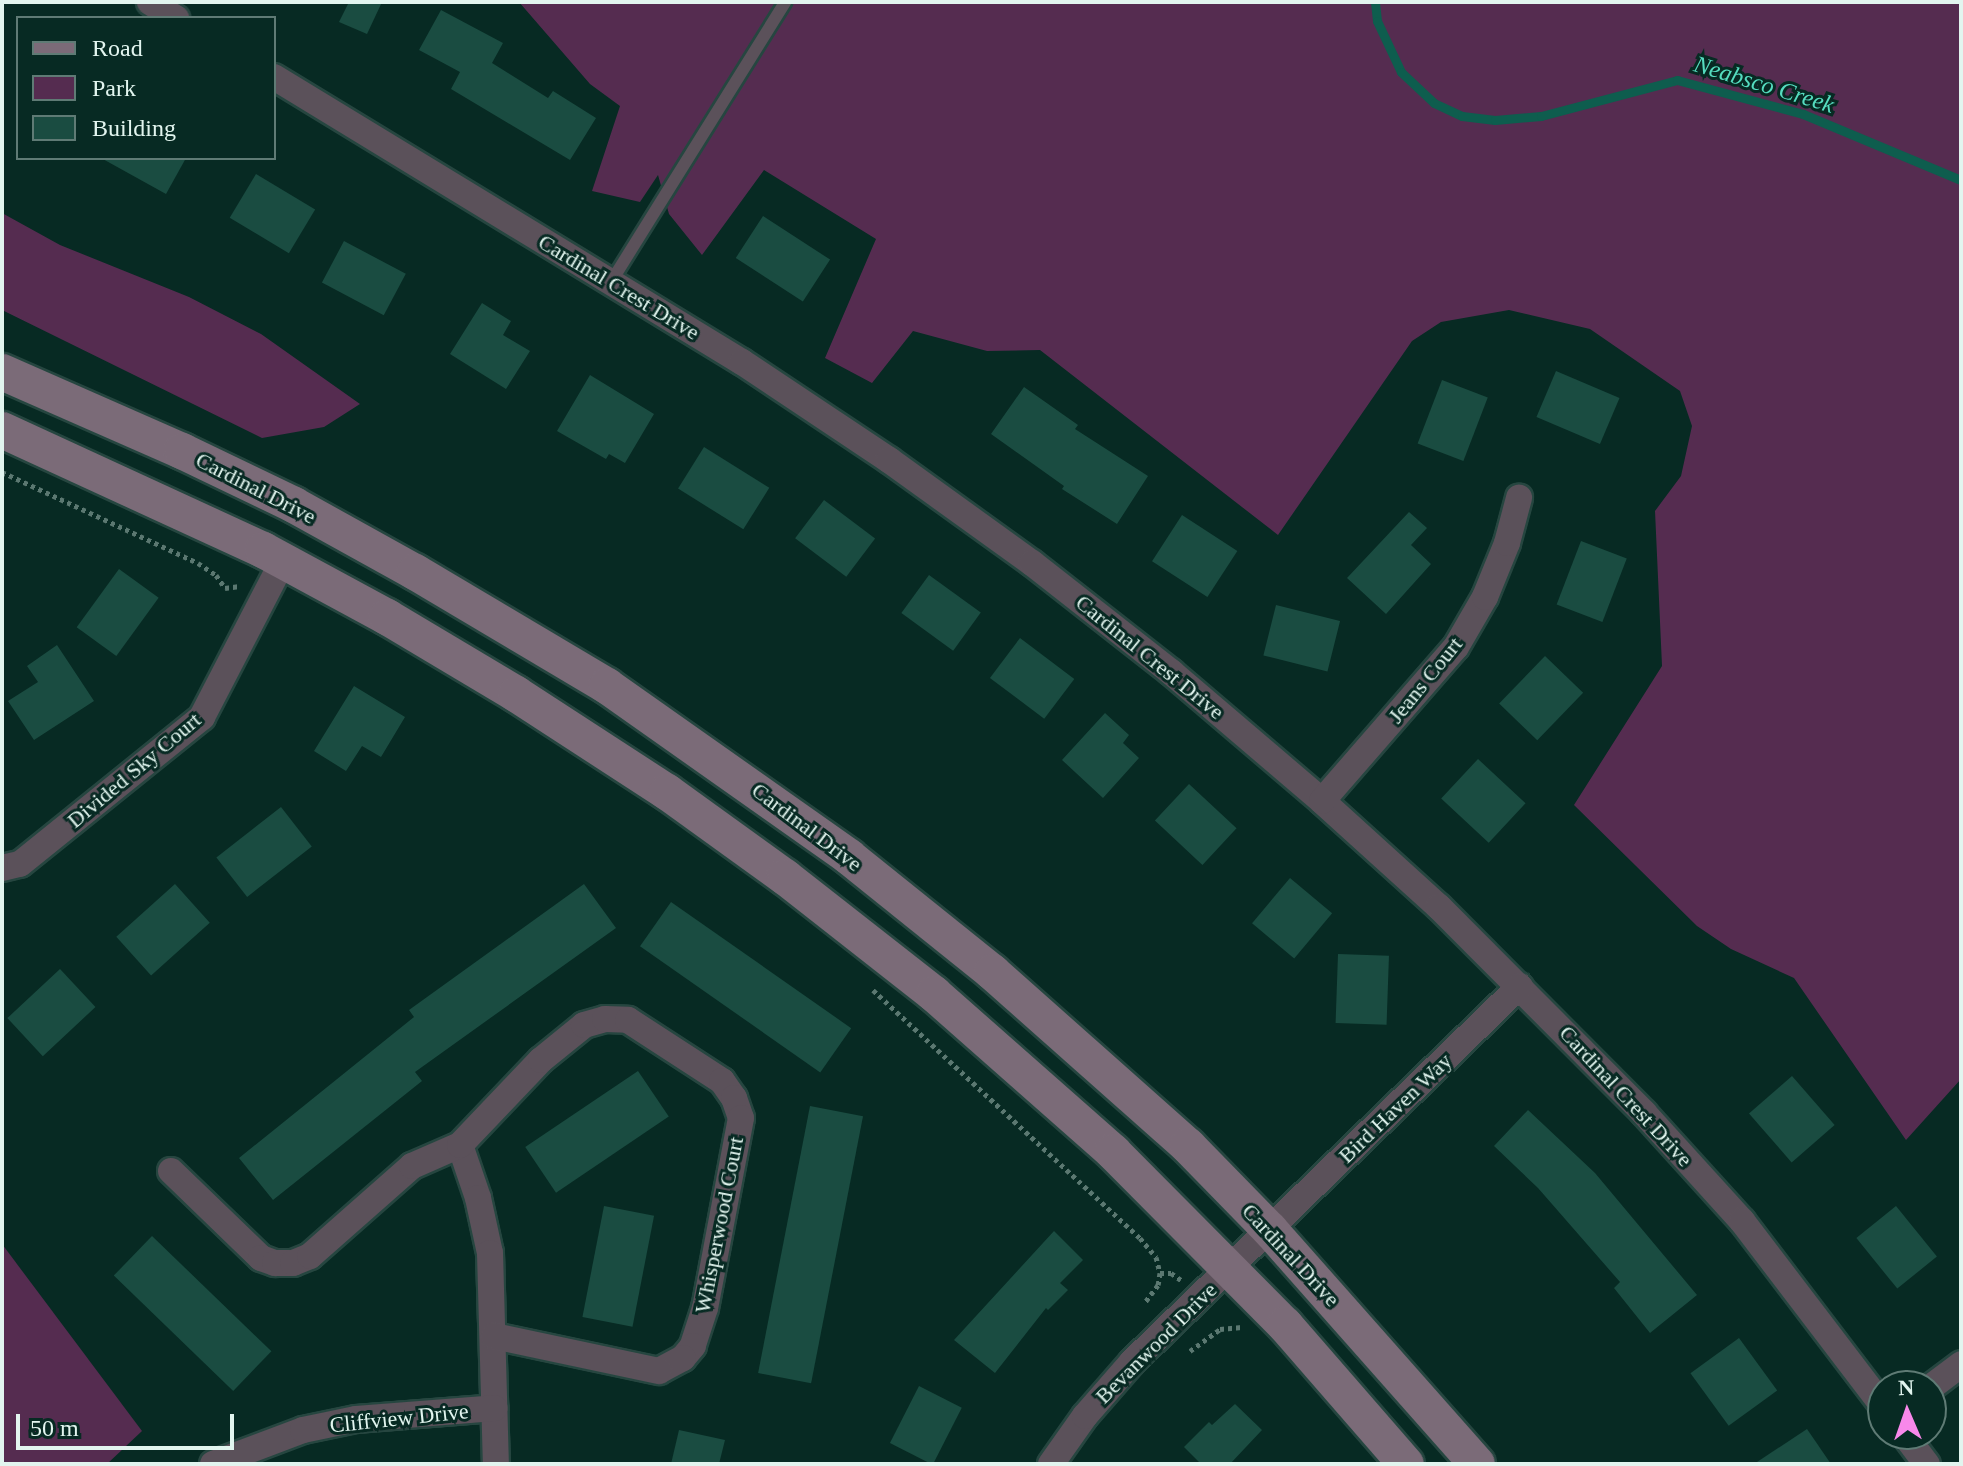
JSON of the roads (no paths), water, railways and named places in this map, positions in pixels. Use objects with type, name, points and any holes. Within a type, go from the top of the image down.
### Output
[{"type":"main road","name":"Cardinal Drive","points":[[2,372],[182,451],[294,505],[415,572],[619,694],[849,857],[992,972],[1188,1146],[1270,1230],[1477,1464]]},
{"type":"main road","points":[[2,430],[121,482],[283,561],[516,694],[667,792],[785,877],[1009,1058],[1113,1152],[1285,1325],[1406,1464]]},
{"type":"street","points":[[150,2],[173,16]]},
{"type":"street","name":"Cardinal Crest Drive","points":[[276,78],[742,362],[877,452],[1032,563],[1171,672],[1322,801],[1520,986],[1644,1113],[1742,1221],[1867,1385]]},
{"type":"street","name":"Jeans Court","points":[[1322,801],[1456,647],[1485,597],[1507,543],[1519,498]]},
{"type":"street","name":"Divided Sky Court","points":[[2,868],[20,864],[202,717],[283,561]]},
{"type":"street","name":"Bird Haven Way","points":[[1270,1230],[1520,986]]},
{"type":"street","name":"Whisperwood Court","points":[[171,1171],[261,1258],[275,1263],[293,1263],[310,1256],[412,1166],[460,1145],[541,1060],[584,1025],[605,1019],[628,1020],[722,1081],[734,1098],[741,1118],[705,1308],[693,1346],[683,1358],[659,1371],[494,1336]]},
{"type":"street","points":[[460,1145],[478,1198],[490,1253],[496,1464]]},
{"type":"street","name":"Bevanwood Drive","points":[[1051,1464],[1085,1416],[1132,1362],[1270,1230]]},
{"type":"street","name":"Cliffview Drive","points":[[213,1464],[245,1449],[303,1430],[356,1419],[495,1408]]},
{"type":"lane","points":[[611,282],[785,2]]},
{"type":"waterway","name":"Neabsco Creek","points":[[1375,2],[1377,21],[1401,72],[1434,103],[1462,116],[1495,120],[1541,116],[1677,80],[1803,114],[1961,180]]}]
